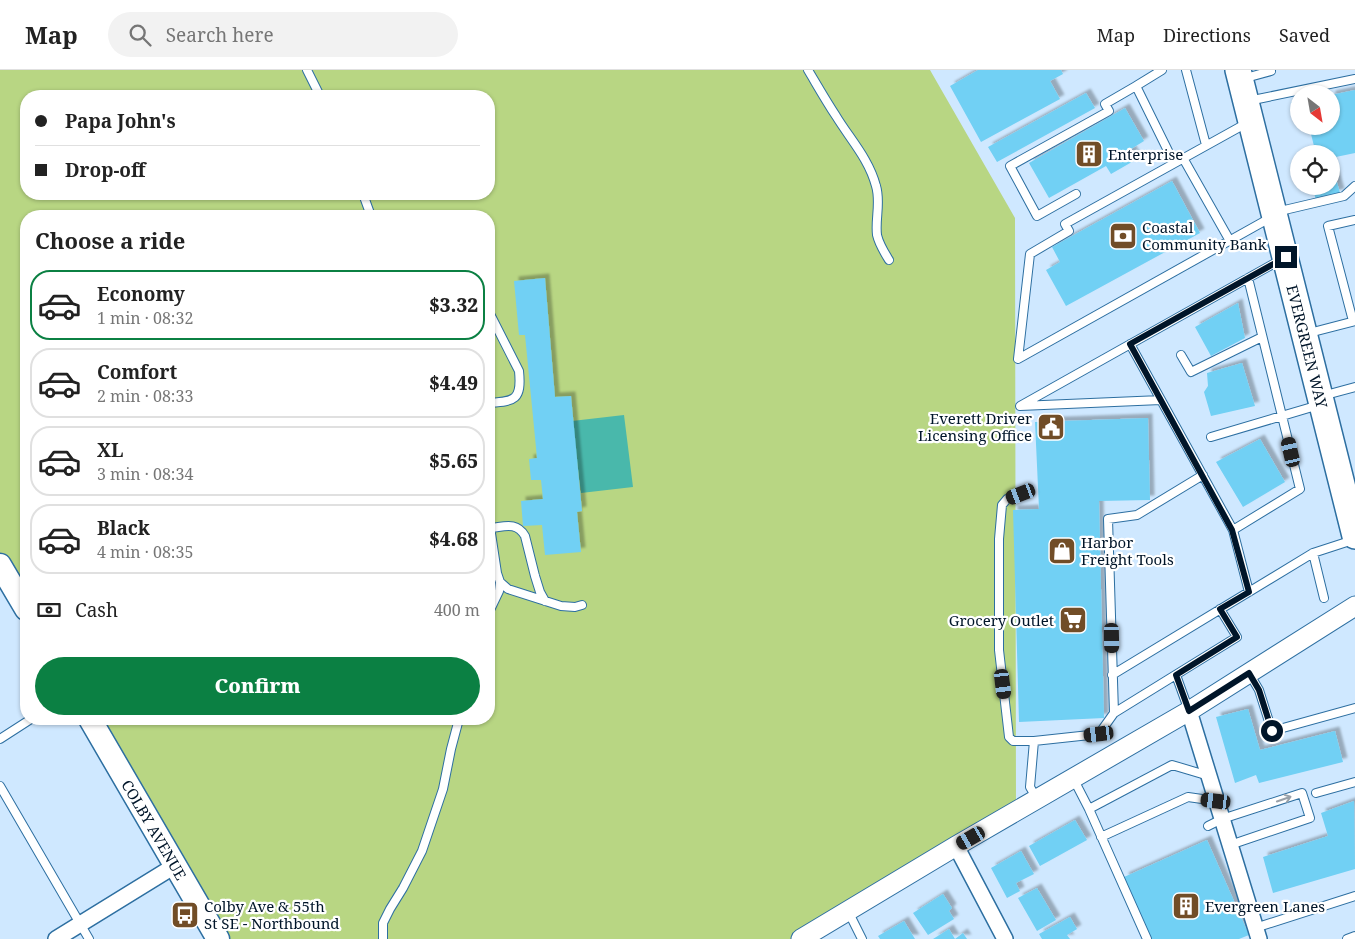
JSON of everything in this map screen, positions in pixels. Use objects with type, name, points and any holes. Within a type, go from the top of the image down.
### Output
[{"type":"main road","name":"EVERGREEN WAY","points":[[1244,93],[1321,400],[1343,471],[1355,538]]},
{"type":"main road","points":[[0,565],[20,599]]},
{"type":"main road","name":"COLBY AVENUE","points":[[94,725],[218,939]]},
{"type":"street","points":[[801,939],[956,846],[1189,711],[1355,606]]},
{"type":"street","points":[[1189,711],[1257,933]]},
{"type":"street","points":[[956,846],[1005,939]]},
{"type":"street","points":[[56,939],[176,865]]},
{"type":"lane","points":[[308,70],[317,90]]},
{"type":"lane","points":[[808,70],[869,167],[876,186],[879,202],[878,238],[889,260]]},
{"type":"lane","points":[[1076,194],[1037,216],[1010,166],[1109,111],[1105,104],[1162,70]]},
{"type":"lane","points":[[1186,70],[1206,145]]},
{"type":"lane","points":[[1271,71],[1244,93],[1206,145],[1065,224],[1069,231],[1030,254],[1018,359],[1230,241],[1274,214],[1344,196],[1355,186]]},
{"type":"lane","points":[[1244,93],[1355,79]]},
{"type":"lane","points":[[1136,86],[1174,164]]},
{"type":"lane","points":[[1183,158],[1230,241]]},
{"type":"lane","points":[[1305,334],[1354,321],[1328,226],[1355,219]]},
{"type":"lane","points":[[1161,400],[1020,406],[1286,257]]},
{"type":"lane","points":[[1232,530],[1300,489],[1248,278]]},
{"type":"lane","points":[[495,324],[519,372],[520,382],[517,395],[513,400],[495,402]]},
{"type":"lane","points":[[1181,355],[1191,372],[1262,337]]},
{"type":"lane","points":[[1130,344],[1232,530],[1249,592]]},
{"type":"lane","points":[[1210,438],[1282,416],[1355,387]]},
{"type":"lane","points":[[1114,714],[1108,519],[1137,515],[1203,475]]},
{"type":"lane","points":[[1021,494],[1007,499],[1002,505],[999,539],[999,650],[1009,737],[1013,741],[1034,741],[1099,734],[1114,714],[1237,637],[1220,609]]},
{"type":"lane","points":[[495,524],[519,527],[522,531],[540,592],[545,601]]},
{"type":"lane","points":[[1112,674],[1313,553],[1355,538]]},
{"type":"lane","points":[[1313,553],[1324,598]]},
{"type":"lane","points":[[495,561],[500,582],[499,591],[495,599]]},
{"type":"lane","points":[[500,582],[508,589],[562,606],[575,607],[582,605]]},
{"type":"lane","points":[[1249,673],[1259,690],[1272,731],[1355,708]]},
{"type":"lane","points":[[1176,675],[1189,711]]},
{"type":"lane","points":[[0,739],[22,725]]},
{"type":"lane","points":[[383,939],[383,922],[422,851],[428,834],[443,790],[457,725]]},
{"type":"lane","points":[[1034,741],[1030,787],[1037,799]]},
{"type":"lane","points":[[1089,809],[1172,765],[1209,776]]},
{"type":"lane","points":[[1074,778],[1147,939]]},
{"type":"lane","points":[[1316,793],[1355,782]]},
{"type":"lane","points":[[0,786],[89,939]]},
{"type":"lane","points":[[1208,826],[1222,819],[1302,792],[1310,818],[1230,845]]},
{"type":"lane","points":[[1102,837],[1188,797],[1216,801]]},
{"type":"lane","points":[[1257,933],[1355,896]]},
{"type":"lane","points":[[848,911],[862,939]]},
{"type":"lane","points":[[1347,939],[1355,936]]},
{"type":"shaded area","points":[[0,70],[930,70],[1015,218],[1016,811],[801,939],[218,939],[93,725],[495,725],[495,210],[20,210],[20,599],[0,565]]},
{"type":"shaded area","points":[[624,415],[633,487],[581,493],[572,421]]},
{"type":"building","points":[[978,70],[1061,70],[1063,74],[1050,81],[1060,99],[981,142],[950,86]]},
{"type":"building","points":[[1355,90],[1355,153],[1340,156],[1340,145],[1314,145],[1311,135],[1340,135],[1340,93]]},
{"type":"building","points":[[1086,93],[1095,108],[997,162],[988,147]]},
{"type":"building","name":"Enterprise","points":[[1125,108],[1144,141],[1131,149],[1137,159],[1111,174],[1106,166],[1049,198],[1029,163]]},
{"type":"building","points":[[1172,181],[1200,233],[1066,306],[1046,270],[1060,262],[1052,247]]},
{"type":"building","points":[[1315,195],[1333,195],[1316,200]]},
{"type":"building","points":[[545,278],[555,397],[571,396],[582,511],[577,512],[581,552],[545,555],[542,525],[523,526],[521,501],[543,499],[541,480],[531,480],[529,459],[537,458],[525,335],[519,335],[514,281]]},
{"type":"building","points":[[1238,303],[1245,338],[1211,356],[1195,327]]},
{"type":"building","points":[[1242,363],[1255,406],[1211,416],[1204,392],[1208,386],[1207,373]]},
{"type":"building","points":[[1148,418],[1150,500],[1099,501],[1104,718],[1019,722],[1013,510],[1039,509],[1035,422]]},
{"type":"building","points":[[1260,439],[1285,482],[1243,507],[1216,462]]},
{"type":"building","points":[[1248,709],[1260,750],[1335,731],[1343,762],[1259,783],[1256,775],[1235,783],[1216,717]]},
{"type":"building","points":[[1354,801],[1355,869],[1273,893],[1263,857],[1328,836],[1321,813]]},
{"type":"building","points":[[1075,820],[1087,840],[1040,866],[1029,846]]},
{"type":"building","name":"Evergreen Lanes","points":[[1207,840],[1249,935],[1239,939],[1151,939],[1124,877]]},
{"type":"building","points":[[1021,851],[1034,874],[1016,883],[1020,891],[1007,898],[991,868]]},
{"type":"building","points":[[1037,888],[1056,920],[1037,931],[1018,898]]},
{"type":"building","points":[[943,894],[952,908],[949,911],[954,919],[928,935],[913,913]]},
{"type":"building","points":[[1070,917],[1077,929],[1067,935],[1070,939],[1042,939],[1039,934]]},
{"type":"building","points":[[904,921],[915,939],[880,939],[878,936]]},
{"type":"building","points":[[949,929],[955,939],[933,939]]},
{"type":"building","points":[[963,933],[967,939],[955,939]]},
{"type":"place","name":"Enterprise","points":[[1089,154]]},
{"type":"place","name":"Coastal Community Bank","points":[[1123,236]]},
{"type":"place","name":"Everett Driver Licensing Office","points":[[1051,427]]},
{"type":"place","name":"Harbor Freight Tools","points":[[1062,551]]},
{"type":"place","name":"Grocery Outlet","points":[[1073,620]]},
{"type":"place","name":"Evergreen Lanes","points":[[1186,906]]},
{"type":"place","name":"Colby Ave & 55th St SE - Northbound","points":[[185,915]]},
{"type":"route","points":[[1272,731],[1259,690],[1249,673],[1189,711],[1176,675],[1237,637],[1220,609],[1249,592],[1232,530],[1130,344],[1286,257]]}]
